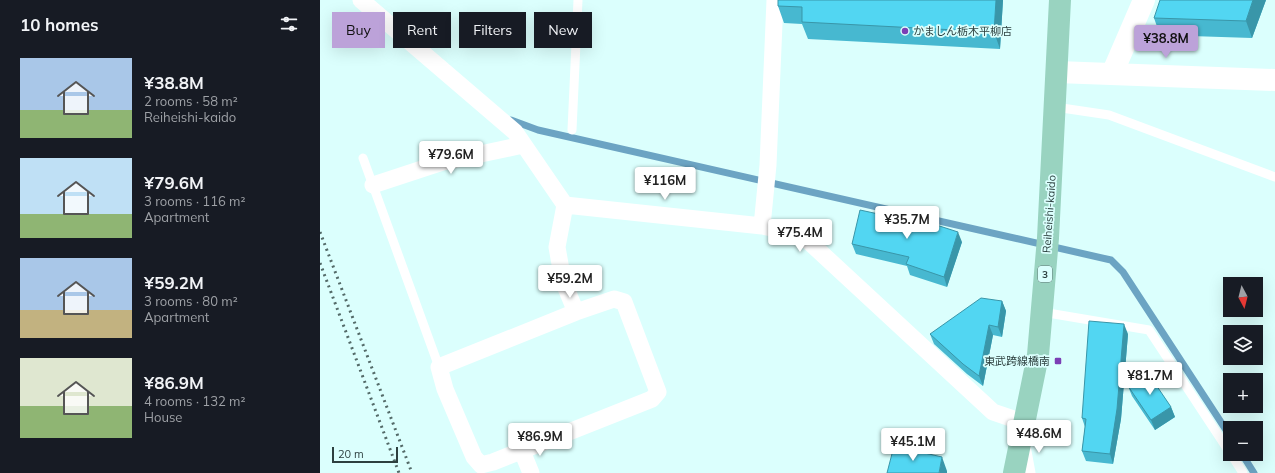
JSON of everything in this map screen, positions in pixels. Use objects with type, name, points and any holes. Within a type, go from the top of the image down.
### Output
[{"type":"main road","name":"Reiheishi-kaido","points":[[1014,473],[1038,355],[1055,107],[1060,0]]},
{"type":"street","points":[[361,0],[515,132],[565,205],[557,247],[563,281],[576,312]]},
{"type":"street","points":[[762,226],[768,165],[775,0]]},
{"type":"street","points":[[1112,74],[1144,0]]},
{"type":"street","points":[[1057,72],[1275,80]]},
{"type":"street","points":[[373,184],[443,162],[523,145]]},
{"type":"street","points":[[565,205],[762,226],[783,230],[805,238],[993,412],[1023,431]]},
{"type":"street","points":[[614,300],[624,302],[658,392],[652,399],[522,451],[481,465],[474,458],[445,389],[439,367],[576,312],[614,300]]},
{"type":"street","points":[[1004,473],[1023,431]]},
{"type":"street","points":[[1023,431],[1028,473]]},
{"type":"street","points":[[522,451],[530,473]]},
{"type":"lane","points":[[572,130],[578,0]]},
{"type":"lane","points":[[1055,107],[1109,115],[1275,177]]},
{"type":"lane","points":[[363,158],[439,367]]},
{"type":"lane","points":[[1042,312],[1149,330],[1223,443]]},
{"type":"lane","points":[[1235,461],[1243,473]]},
{"type":"building","points":[[778,0],[996,0],[994,32],[802,22],[802,7],[778,6]]},
{"type":"building","points":[[1160,0],[1253,0],[1246,21],[1154,18]]},
{"type":"building","points":[[860,210],[920,223],[921,220],[958,232],[944,277],[906,264],[909,257],[852,244]]},
{"type":"building","points":[[981,298],[1002,301],[998,327],[989,325],[979,376],[963,364],[930,334]]},
{"type":"building","points":[[1089,321],[1124,324],[1117,409],[1110,454],[1082,451],[1086,419],[1082,418]]},
{"type":"building","points":[[1148,373],[1171,407],[1151,420],[1128,386]]},
{"type":"building","points":[[894,446],[942,457],[939,473],[887,473]]},
{"type":"waterway","points":[[511,120],[538,130],[1111,260],[1123,272],[1223,425]]},
{"type":"waterway","points":[[1246,461],[1254,473]]},
{"type":"railway","points":[[320,232],[412,473]]},
{"type":"railway","points":[[320,263],[399,473]]},
{"type":"place","name":"かましん栃木平柳店","points":[[905,31]]},
{"type":"place","name":"東武跨線橋南","points":[[1058,361]]}]
